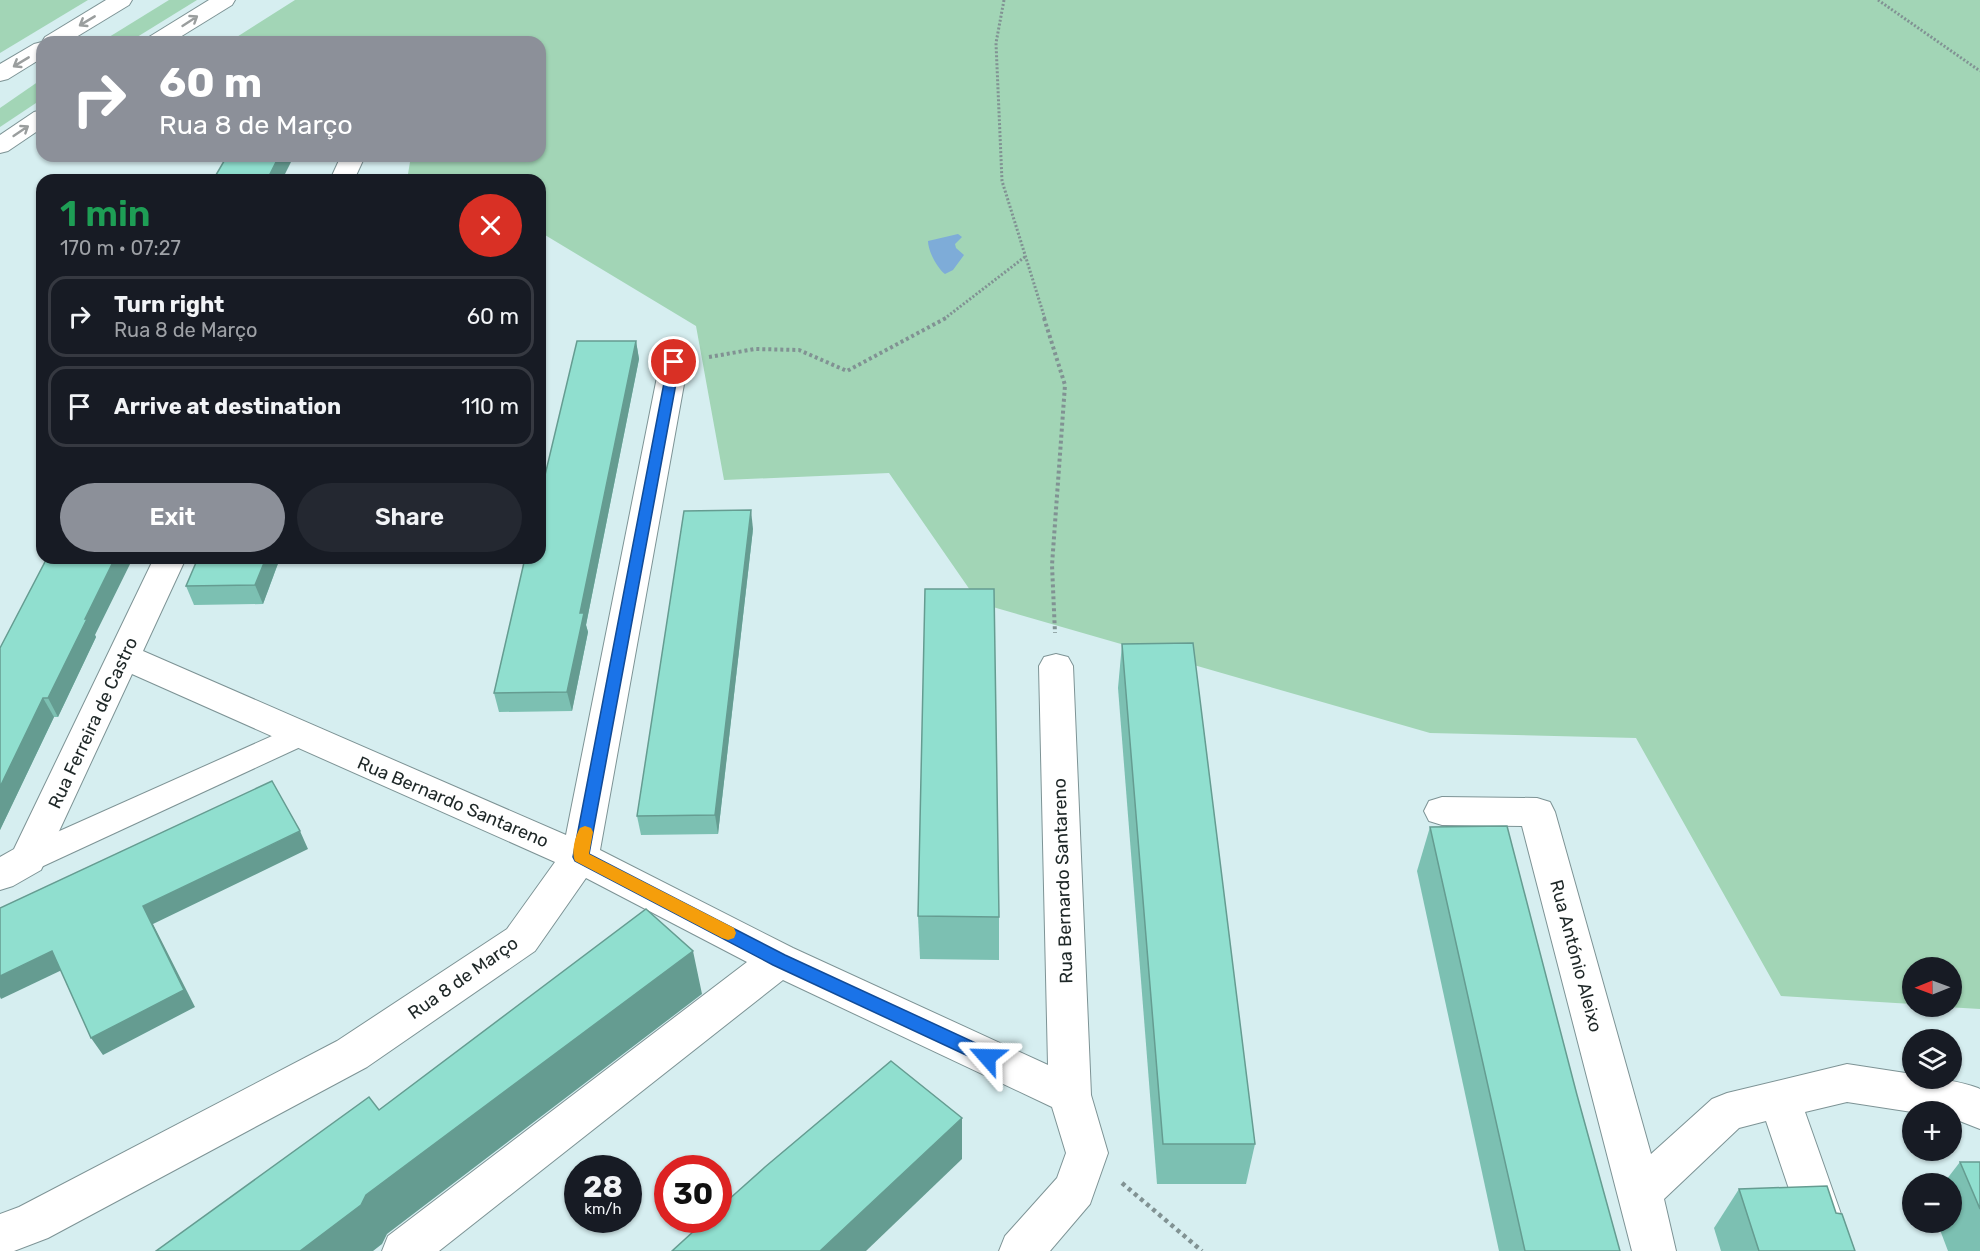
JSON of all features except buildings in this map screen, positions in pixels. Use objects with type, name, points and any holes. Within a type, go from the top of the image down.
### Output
[{"type":"main road","points":[[63,36],[122,0]]},
{"type":"main road","points":[[167,36],[224,0]]},
{"type":"main road","points":[[0,74],[36,53]]},
{"type":"main road","points":[[0,146],[36,121]]},
{"type":"main road","name":"Rua 8 de Março","points":[[24,1236],[352,1054],[520,940],[580,857],[674,362]]},
{"type":"main road","name":"Rua Ferreira de Castro","points":[[14,867],[124,657],[167,564]]},
{"type":"main road","name":"Rua Bernardo Santareno","points":[[124,657],[580,857],[779,960],[1070,1095]]},
{"type":"main road","name":"Rua Bernardo Santareno","points":[[1056,666],[1070,1095],[1087,1154]]},
{"type":"main road","name":"Rua António Aleixo","points":[[1442,811],[1537,812],[1641,1192],[1654,1251]]},
{"type":"main road","points":[[404,1251],[779,960]]},
{"type":"main road","points":[[1641,1192],[1727,1112],[1847,1083],[1963,1101],[1980,1110]]},
{"type":"main road","points":[[1780,1100],[1832,1251]]},
{"type":"main road","points":[[1021,1251],[1076,1190],[1087,1154]]},
{"type":"lane","points":[[14,867],[299,735]]},
{"type":"path","points":[[1004,0],[996,43],[1002,181],[1065,385],[1052,565],[1056,666]]},
{"type":"path","points":[[1878,0],[1980,71]]},
{"type":"path","points":[[674,362],[755,349],[799,350],[847,371],[939,323],[1026,256]]},
{"type":"path","points":[[1087,1154],[1202,1251]]},
{"type":"green space","points":[[0,0],[88,0],[0,53]]},
{"type":"green space","points":[[169,0],[197,0],[139,36],[111,36]]},
{"type":"green space","points":[[295,0],[1980,0],[1980,1009],[1962,1008],[1962,957],[1902,957],[1902,1003],[1781,996],[1636,738],[1430,733],[979,603],[889,473],[724,480],[696,326],[546,236],[546,174],[408,174],[410,162],[546,162],[546,36],[238,36]]},
{"type":"green space","points":[[36,83],[36,103],[0,127],[0,108]]},
{"type":"water","points":[[958,234],[962,237],[955,244],[956,248],[964,255],[953,270],[945,274],[934,259],[928,241]]},
{"type":"slow traffic","points":[[585,832],[580,857],[728,933]]},
{"type":"route","points":[[674,362],[580,857],[779,960],[987,1057]]}]
